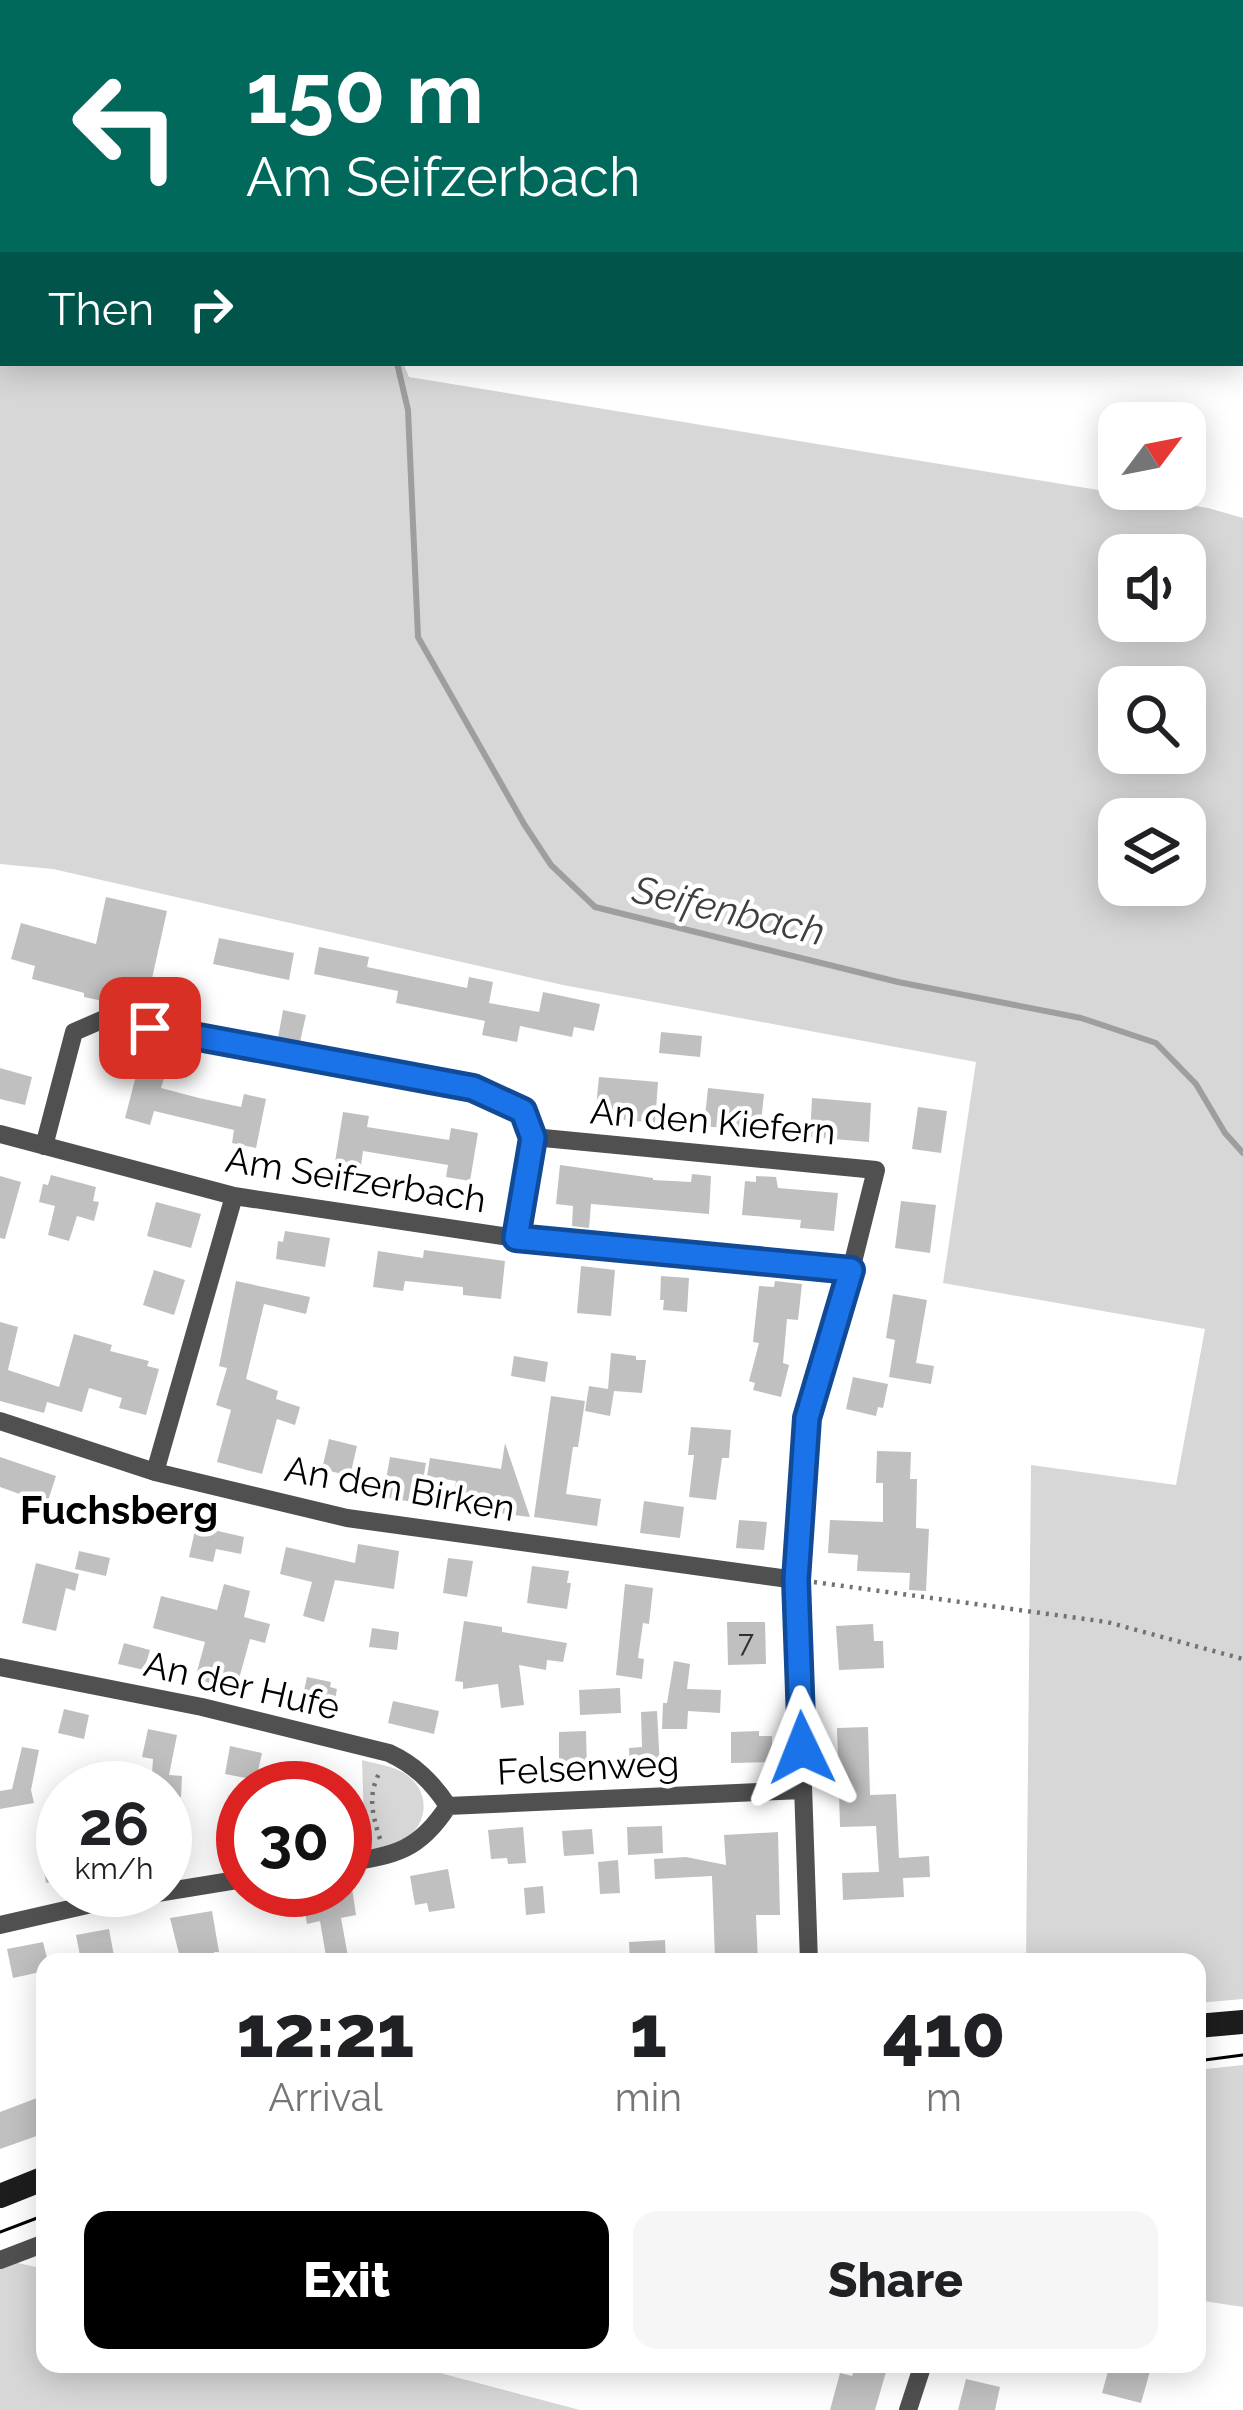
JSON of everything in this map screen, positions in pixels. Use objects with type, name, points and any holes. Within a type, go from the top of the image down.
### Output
[{"type":"main road","points":[[1206,2025],[1243,2022]]},
{"type":"main road","points":[[0,2196],[36,2182]]},
{"type":"street","points":[[44,1145],[74,1032],[104,1019],[473,1088],[523,1111],[533,1138],[516,1238]]},
{"type":"street","name":"Am Seifzerbach","points":[[0,1134],[234,1196],[516,1238],[851,1270]]},
{"type":"street","name":"An den Kiefern","points":[[533,1138],[876,1170],[807,1418],[796,1580],[809,1953]]},
{"type":"street","points":[[155,1472],[234,1196]]},
{"type":"street","name":"An den Birken","points":[[0,1421],[155,1472],[346,1517],[796,1580]]},
{"type":"street","name":"An der Hufe","points":[[0,1667],[202,1708],[385,1753],[408,1762],[448,1806]]},
{"type":"street","name":"Felsenweg","points":[[448,1806],[803,1790]]},
{"type":"street","points":[[372,1858],[414,1845],[448,1806]]},
{"type":"street","points":[[0,1924],[216,1883]]},
{"type":"street","points":[[0,2260],[36,2246]]},
{"type":"street","points":[[908,2410],[919,2373]]},
{"type":"path","points":[[796,1580],[1106,1622],[1243,1659]]},
{"type":"path","points":[[385,1753],[370,1800],[385,1856]]},
{"type":"shaded area","points":[[0,366],[404,366],[409,377],[1098,490],[1098,510],[1206,508],[1243,518],[1243,1999],[1206,2002],[1206,1953],[1026,1953],[1031,1465],[1176,1485],[1205,1329],[943,1283],[976,1062],[563,985],[53,869],[0,864]]},
{"type":"shaded area","points":[[372,1763],[403,1773],[422,1794],[419,1824],[405,1840],[372,1849]]},
{"type":"shaded area","points":[[1243,2065],[1243,2307],[1206,2301],[1206,2069]]},
{"type":"shaded area","points":[[0,2259],[36,2267],[36,2373],[440,2373],[580,2410],[0,2410]]},
{"type":"building","points":[[106,897],[167,911],[145,1010],[84,997],[84,993],[32,979],[35,966],[11,959],[21,923],[96,944]]},
{"type":"building","points":[[219,938],[294,953],[289,980],[213,964]]},
{"type":"building","points":[[319,947],[369,957],[367,967],[467,988],[469,977],[493,982],[489,1003],[539,1012],[543,992],[600,1004],[594,1031],[574,1027],[572,1037],[520,1026],[517,1042],[482,1035],[485,1021],[396,1003],[398,991],[314,974]]},
{"type":"building","points":[[283,1010],[306,1015],[300,1042],[278,1038]]},
{"type":"building","points":[[661,1032],[702,1036],[700,1057],[659,1053]]},
{"type":"building","points":[[0,1068],[32,1077],[25,1105],[0,1099]]},
{"type":"building","points":[[138,1068],[165,1075],[161,1088],[199,1098],[241,1107],[244,1094],[266,1099],[256,1148],[232,1143],[234,1130],[154,1111],[150,1125],[125,1118]]},
{"type":"building","points":[[599,1077],[658,1082],[655,1123],[595,1117]]},
{"type":"building","points":[[708,1088],[764,1094],[760,1132],[704,1126]]},
{"type":"building","points":[[812,1098],[871,1103],[869,1142],[810,1137]]},
{"type":"building","points":[[918,1107],[947,1111],[941,1153],[912,1149]]},
{"type":"building","points":[[343,1112],[369,1116],[367,1127],[449,1140],[451,1128],[478,1133],[470,1181],[446,1177],[448,1165],[363,1151],[361,1166],[335,1162]]},
{"type":"building","points":[[560,1165],[653,1180],[691,1182],[692,1174],[711,1176],[709,1214],[591,1204],[589,1228],[572,1226],[573,1206],[556,1204]]},
{"type":"building","points":[[51,1175],[96,1187],[93,1201],[99,1202],[94,1221],[77,1216],[69,1241],[48,1235],[55,1206],[39,1202],[43,1184],[48,1185]]},
{"type":"building","points":[[0,1176],[21,1182],[5,1239],[0,1238]]},
{"type":"building","points":[[756,1176],[776,1177],[778,1188],[838,1193],[834,1231],[800,1228],[801,1220],[742,1215],[745,1181],[756,1182]]},
{"type":"building","points":[[901,1201],[936,1205],[930,1253],[895,1248]]},
{"type":"building","points":[[156,1202],[201,1214],[191,1248],[147,1236]]},
{"type":"building","points":[[285,1231],[330,1238],[325,1267],[276,1259],[278,1241],[283,1242]]},
{"type":"building","points":[[424,1250],[505,1261],[501,1299],[463,1295],[463,1287],[405,1281],[403,1291],[373,1287],[378,1251],[423,1258]]},
{"type":"building","points":[[581,1266],[615,1270],[611,1316],[577,1313]]},
{"type":"building","points":[[154,1270],[185,1280],[174,1315],[143,1305]]},
{"type":"building","points":[[661,1276],[689,1278],[687,1312],[663,1310]]},
{"type":"building","points":[[236,1281],[310,1297],[306,1314],[264,1304],[246,1379],[278,1391],[276,1399],[300,1407],[295,1425],[277,1419],[262,1474],[217,1462],[231,1410],[216,1405],[227,1368],[219,1366]]},
{"type":"building","points":[[775,1281],[802,1284],[798,1320],[787,1319],[783,1363],[789,1365],[781,1397],[753,1390],[755,1383],[749,1381],[759,1343],[753,1342],[759,1286],[774,1287]]},
{"type":"building","points":[[893,1294],[927,1300],[916,1363],[934,1366],[931,1384],[889,1377],[895,1340],[886,1338]]},
{"type":"building","points":[[0,1322],[18,1327],[8,1370],[59,1387],[74,1334],[112,1345],[110,1351],[149,1361],[147,1366],[159,1369],[146,1415],[119,1408],[122,1398],[89,1388],[82,1412],[47,1402],[44,1413],[0,1401]]},
{"type":"building","points":[[611,1353],[646,1360],[642,1393],[614,1391],[610,1416],[585,1411],[589,1386],[608,1389]]},
{"type":"building","points":[[514,1356],[548,1362],[545,1382],[511,1376]]},
{"type":"building","points":[[853,1377],[888,1384],[883,1408],[878,1407],[876,1416],[846,1409]]},
{"type":"building","points":[[551,1396],[585,1401],[566,1494],[601,1499],[597,1526],[534,1517]]},
{"type":"building","points":[[691,1427],[731,1430],[729,1458],[722,1458],[716,1500],[689,1497],[694,1455],[688,1455]]},
{"type":"building","points":[[329,1439],[357,1446],[350,1476],[322,1469]]},
{"type":"building","points":[[505,1443],[530,1517],[452,1507],[456,1481],[427,1476],[430,1458],[501,1469]]},
{"type":"building","points":[[877,1451],[911,1452],[910,1479],[917,1479],[916,1528],[929,1529],[926,1591],[909,1590],[910,1573],[857,1571],[858,1555],[828,1553],[830,1520],[883,1522],[883,1483],[876,1483]]},
{"type":"building","points":[[0,1457],[56,1476],[47,1504],[0,1487]]},
{"type":"building","points":[[390,1457],[426,1463],[419,1503],[383,1497]]},
{"type":"building","points":[[644,1501],[684,1507],[680,1538],[640,1533]]},
{"type":"building","points":[[739,1520],[767,1522],[764,1550],[736,1548]]},
{"type":"building","points":[[196,1526],[244,1537],[241,1554],[216,1549],[213,1562],[189,1557]]},
{"type":"building","points":[[358,1544],[399,1551],[394,1589],[335,1580],[324,1622],[303,1616],[312,1582],[280,1574],[286,1547],[355,1563]]},
{"type":"building","points":[[79,1551],[110,1558],[106,1576],[75,1569]]},
{"type":"building","points":[[448,1558],[473,1561],[467,1597],[443,1593]]},
{"type":"building","points":[[36,1563],[79,1574],[75,1591],[66,1588],[56,1631],[22,1623]]},
{"type":"building","points":[[532,1566],[569,1571],[567,1609],[527,1603]]},
{"type":"building","points":[[224,1584],[250,1591],[244,1617],[270,1624],[265,1643],[250,1639],[236,1690],[195,1679],[205,1642],[153,1628],[161,1596],[217,1610]]},
{"type":"building","points":[[625,1584],[653,1588],[649,1624],[643,1623],[638,1658],[644,1659],[642,1679],[616,1675]]},
{"type":"building","points":[[464,1621],[567,1643],[563,1662],[547,1660],[546,1670],[519,1665],[524,1705],[501,1708],[498,1684],[463,1689],[463,1682],[455,1681]]},
{"type":"building","points":[[727,1622],[765,1622],[766,1664],[728,1665]]},
{"type":"building","points":[[873,1624],[874,1641],[883,1641],[884,1668],[839,1670],[836,1626]]},
{"type":"building","points":[[372,1628],[399,1632],[397,1650],[369,1647]]},
{"type":"building","points":[[124,1643],[150,1650],[144,1670],[118,1664]]},
{"type":"building","points":[[674,1661],[690,1664],[687,1689],[721,1690],[720,1713],[688,1711],[687,1729],[662,1729]]},
{"type":"building","points":[[307,1677],[331,1682],[330,1687],[337,1689],[333,1710],[301,1704]]},
{"type":"building","points":[[620,1688],[621,1713],[580,1715],[579,1690]]},
{"type":"building","points":[[393,1701],[439,1711],[434,1734],[388,1723]]},
{"type":"building","points":[[64,1709],[89,1715],[84,1739],[58,1733]]},
{"type":"building","points":[[657,1711],[660,1767],[630,1768],[629,1748],[642,1747],[641,1712]]},
{"type":"building","points":[[868,1727],[870,1795],[896,1794],[899,1858],[929,1856],[930,1877],[903,1878],[904,1897],[843,1900],[842,1873],[879,1872],[876,1826],[840,1827],[837,1728]]},
{"type":"building","points":[[148,1729],[177,1735],[172,1761],[142,1757]]},
{"type":"building","points":[[586,1731],[587,1770],[559,1771],[559,1732]]},
{"type":"building","points":[[759,1731],[759,1736],[772,1736],[772,1762],[731,1763],[731,1732]]},
{"type":"building","points":[[230,1746],[262,1753],[260,1761],[227,1761]]},
{"type":"building","points":[[22,1747],[39,1750],[31,1790],[34,1803],[0,1809],[0,1791],[12,1789]]},
{"type":"building","points":[[662,1826],[663,1853],[628,1855],[627,1827]]},
{"type":"building","points":[[523,1827],[526,1863],[491,1859],[488,1830]]},
{"type":"building","points":[[592,1829],[594,1854],[564,1856],[562,1831]]},
{"type":"building","points":[[778,1832],[780,1915],[756,1915],[758,1953],[715,1953],[712,1876],[655,1879],[654,1859],[686,1857],[726,1865],[724,1835]]},
{"type":"building","points":[[618,1860],[620,1893],[600,1894],[598,1862]]},
{"type":"building","points":[[448,1869],[455,1908],[429,1912],[427,1903],[415,1905],[410,1876]]},
{"type":"building","points":[[543,1886],[545,1913],[526,1915],[524,1888]]},
{"type":"building","points":[[212,1911],[219,1952],[179,1953],[170,1918]]},
{"type":"building","points":[[306,1917],[346,1917],[341,1918],[347,1953],[325,1953],[320,1921],[307,1924]]},
{"type":"building","points":[[109,1929],[113,1953],[79,1953],[76,1935]]},
{"type":"building","points":[[665,1940],[666,1953],[630,1953],[629,1942]]},
{"type":"building","points":[[43,1942],[46,1953],[36,1953],[36,1973],[13,1978],[7,1949]]},
{"type":"building","points":[[36,2098],[36,2136],[0,2149],[0,2112]]},
{"type":"building","points":[[840,2373],[886,2373],[875,2410],[830,2410]]},
{"type":"building","points":[[1108,2373],[1149,2373],[1141,2403],[1102,2393]]},
{"type":"building","points":[[966,2379],[1000,2387],[995,2410],[958,2410]]},
{"type":"waterway","name":"Seifenbach","points":[[398,366],[408,410],[418,637],[524,824],[551,865],[595,907],[898,982],[1081,1018],[1156,1043],[1196,1084],[1225,1133],[1243,1153]]},
{"type":"tram line","points":[[1206,2060],[1243,2055]]},
{"type":"tram line","points":[[0,2232],[36,2218]]},
{"type":"district","name":"Fuchsberg","points":[[119,1510]]},
{"type":"route","points":[[150,1028],[473,1088],[523,1111],[533,1138],[516,1238],[851,1270],[807,1418],[796,1580],[802,1748]]}]
